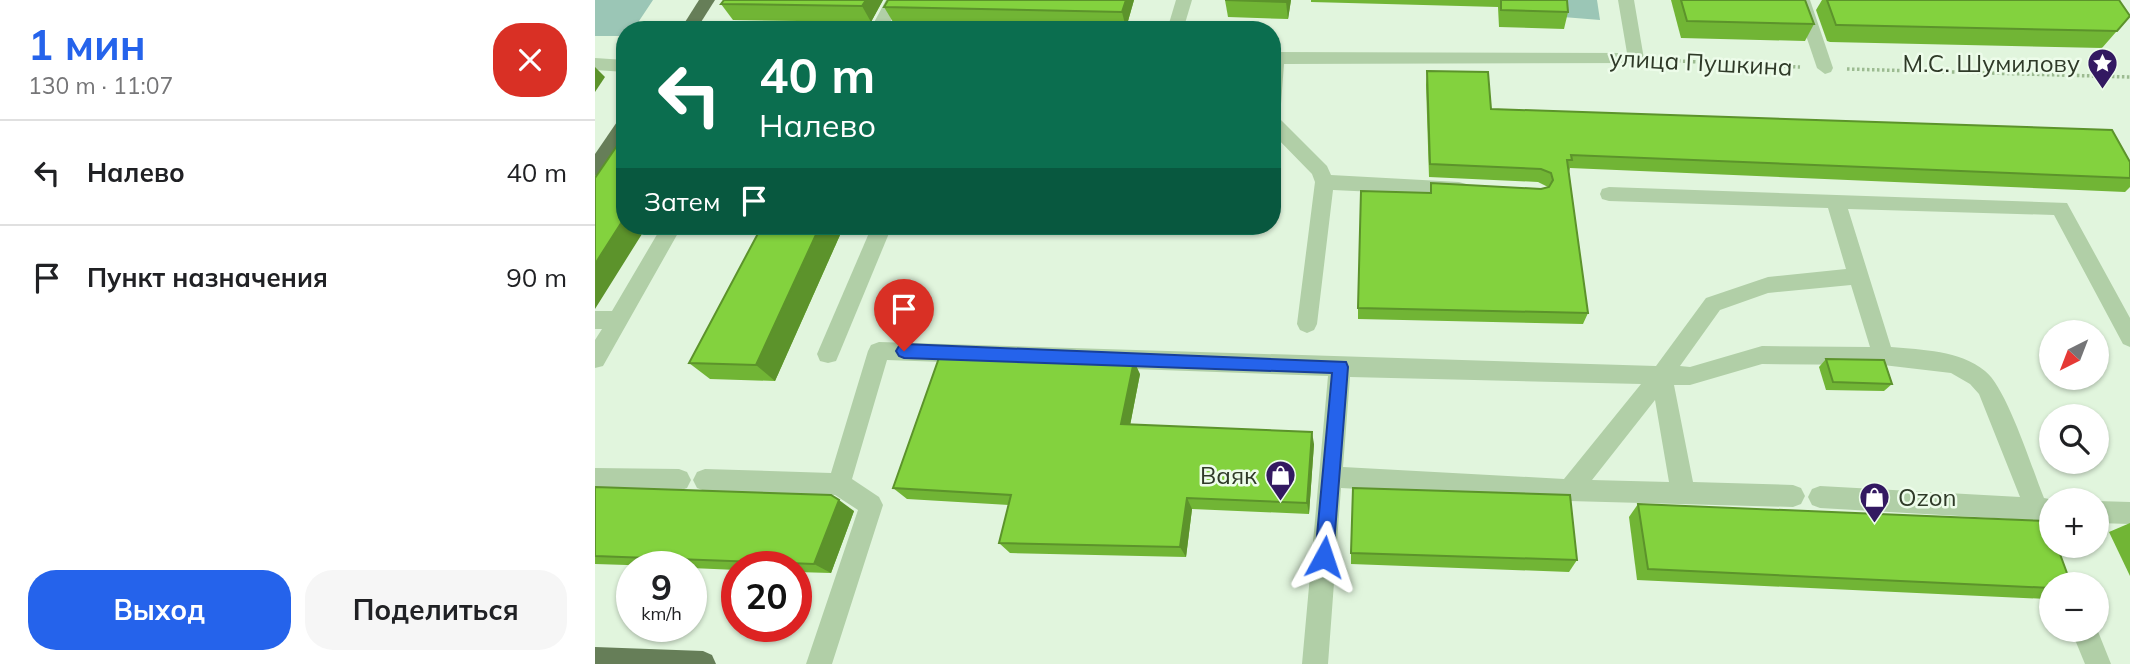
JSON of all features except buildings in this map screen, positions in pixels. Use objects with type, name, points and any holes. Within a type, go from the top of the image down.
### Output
[{"type":"main road","points":[[694,21],[707,0]]},
{"type":"main road","points":[[595,169],[616,138]]},
{"type":"main road","points":[[595,660],[703,664]]},
{"type":"street","points":[[883,21],[894,0]]},
{"type":"street","points":[[1178,21],[1184,0]]},
{"type":"street","points":[[1626,0],[1636,59]]},
{"type":"street","points":[[1802,0],[1825,68]]},
{"type":"street","name":"улица Пушкина","points":[[1281,58],[1636,59]]},
{"type":"street","points":[[595,64],[616,65]]},
{"type":"street","points":[[1281,131],[1320,171],[1324,182],[1307,324]]},
{"type":"street","points":[[1324,182],[1471,189]]},
{"type":"street","points":[[1609,194],[2060,208],[2130,338]]},
{"type":"street","points":[[1836,202],[1883,356]]},
{"type":"street","points":[[595,359],[666,235]]},
{"type":"street","points":[[828,354],[878,235]]},
{"type":"street","points":[[1569,490],[1661,376],[1713,304],[1768,285],[1859,276]]},
{"type":"street","points":[[595,320],[618,320]]},
{"type":"street","points":[[839,484],[879,351],[1661,376],[1690,376],[1772,354],[1883,356],[1953,363],[1976,373],[1988,388],[2039,498]]},
{"type":"street","points":[[1315,664],[1340,367]]},
{"type":"street","points":[[1661,376],[1683,493]]},
{"type":"street","points":[[1331,477],[1569,490],[1793,496]]},
{"type":"street","points":[[595,479],[679,480]]},
{"type":"street","points":[[705,480],[839,484],[871,505],[819,664]]},
{"type":"street","points":[[1820,497],[2039,509]]},
{"type":"street","points":[[2109,512],[2130,513]]},
{"type":"street","points":[[2056,558],[2062,572]]},
{"type":"street","points":[[2089,642],[2098,664]]},
{"type":"path","name":"улица Пушкина","points":[[1636,59],[1825,68],[2130,77]]},
{"type":"green space","points":[[595,0],[653,0],[639,21],[616,21],[616,36],[595,36]]},
{"type":"green space","points":[[1561,0],[1597,0],[1600,20],[1563,17]]},
{"type":"place","name":"М.С. Шумилову","points":[[2103,91]]},
{"type":"place","name":"Ваяк","points":[[1280,503]]},
{"type":"place","name":"Ozon","points":[[1875,525]]},
{"type":"route","points":[[904,351],[1340,367],[1324,557]]}]
